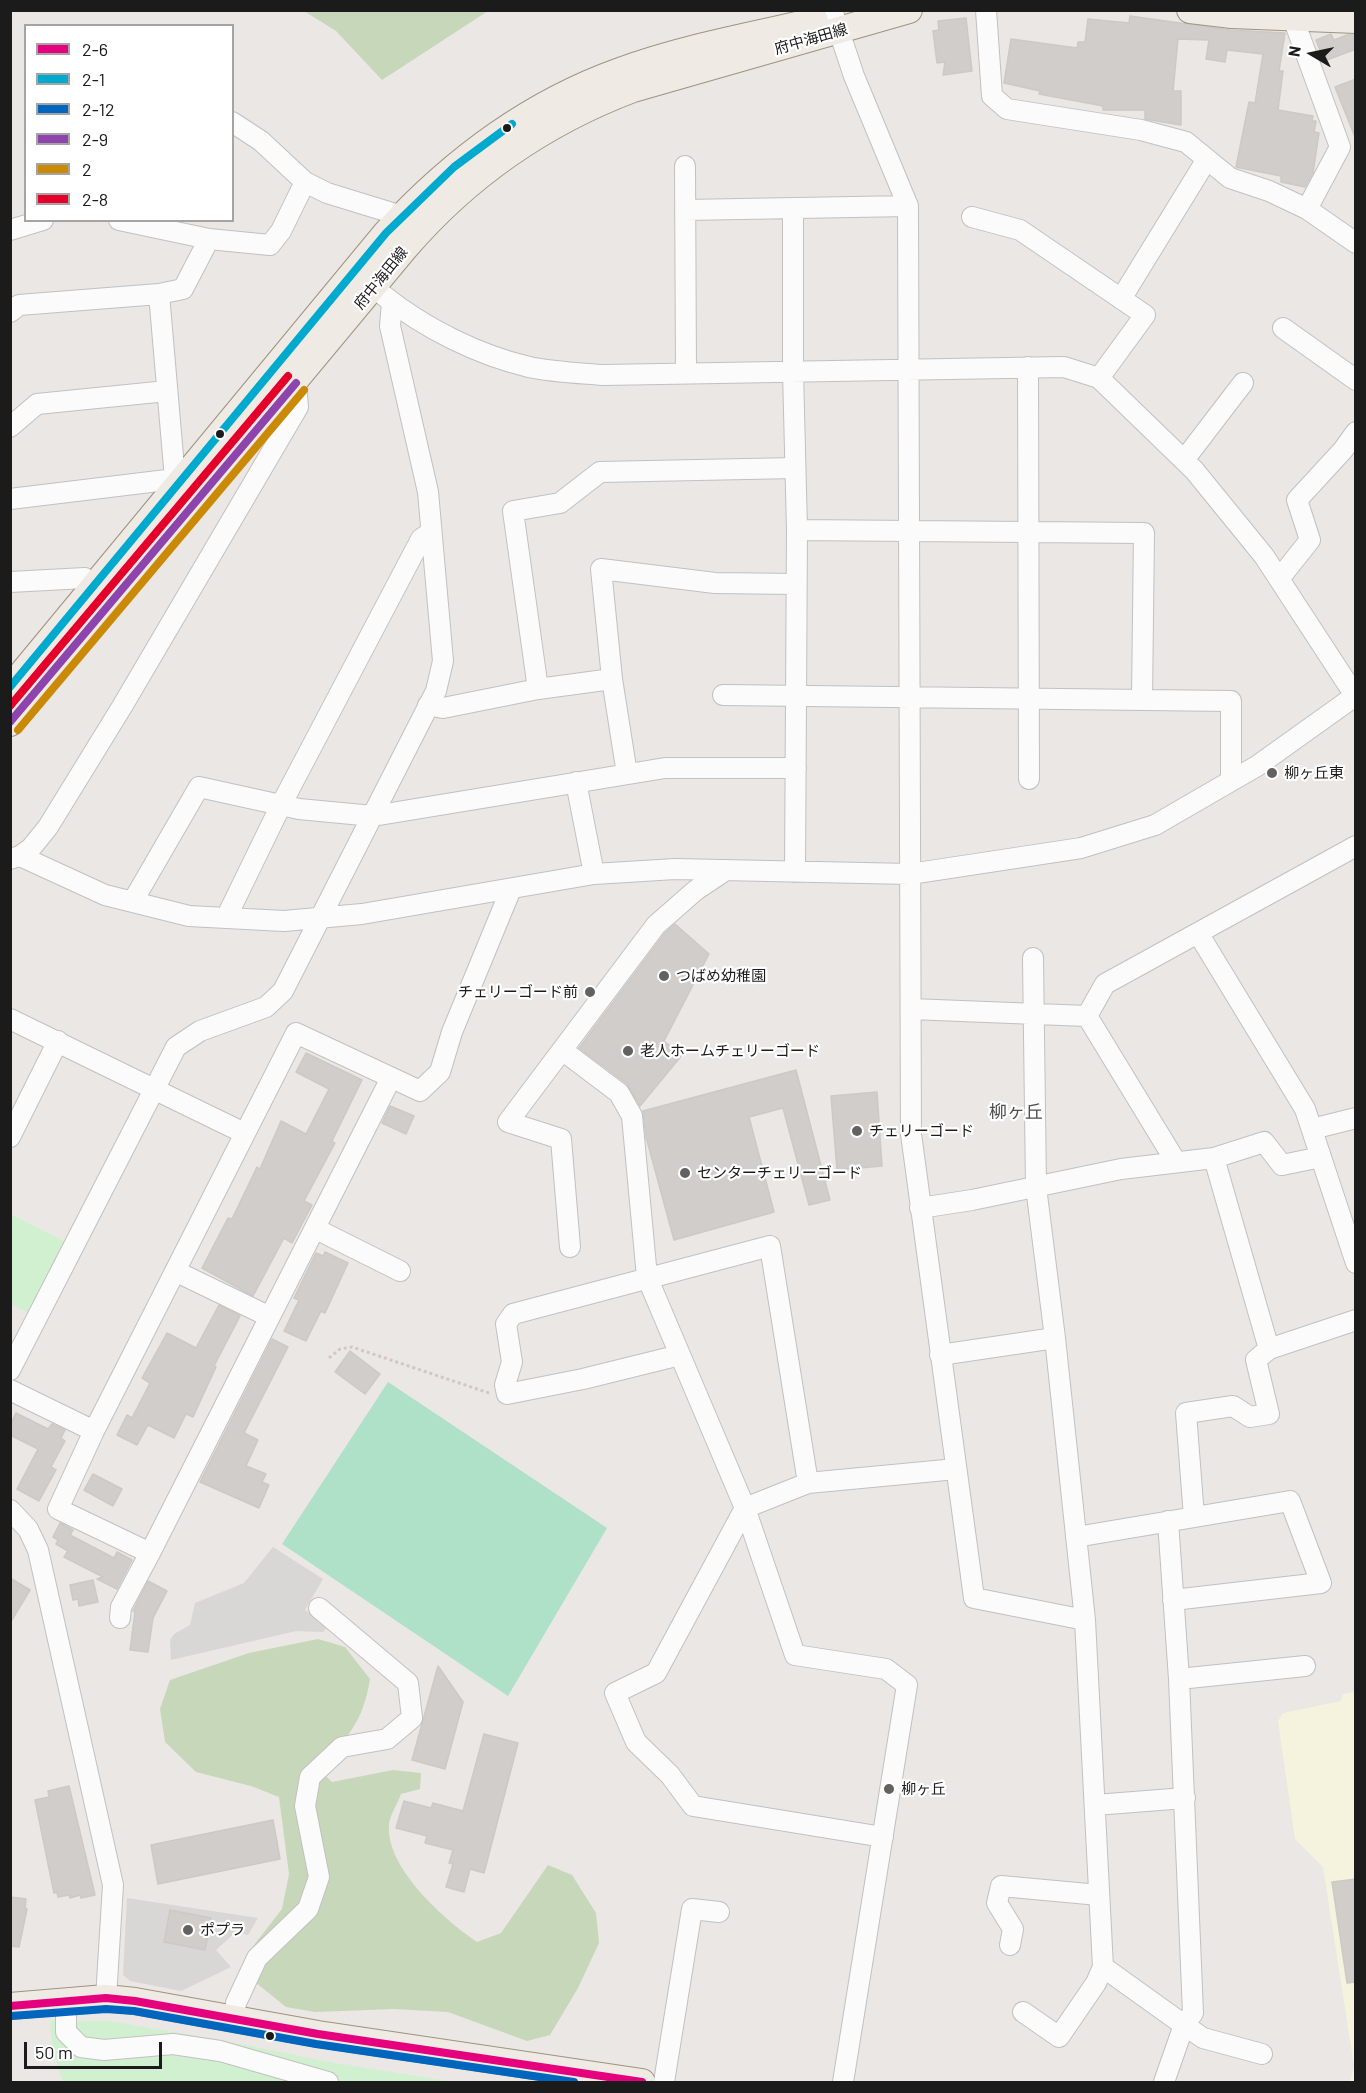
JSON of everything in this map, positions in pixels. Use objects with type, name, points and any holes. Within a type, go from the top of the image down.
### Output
[{"type":"main road","name":"府中海田線","points":[[10,723],[104,592],[184,487],[374,287],[402,216],[436,182],[482,145],[532,112],[574,90],[618,71],[663,56],[836,24],[883,18],[909,10]]},
{"type":"main road","points":[[1190,10],[1356,20]]},
{"type":"main road","name":"府中海田線","points":[[184,487],[296,382],[421,230],[489,166],[548,128],[590,106],[633,89],[836,24]]},
{"type":"main road","name":"府中海田線","points":[[12,684],[104,592]]},
{"type":"main road","points":[[10,2006],[106,1998],[533,2068],[642,2082]]},
{"type":"street","points":[[986,10],[992,96],[1007,109],[1141,129],[1186,142],[1230,178],[1269,191],[1307,209],[1356,243]]},
{"type":"street","points":[[1293,18],[1340,147],[1307,209]]},
{"type":"street","points":[[836,24],[908,206],[911,1134],[974,1598],[1085,1620]]},
{"type":"street","points":[[234,123],[261,141],[305,182],[327,193],[402,216]]},
{"type":"street","points":[[1121,299],[1207,159]]},
{"type":"street","points":[[685,166],[686,374]]},
{"type":"street","points":[[128,222],[209,239],[270,245],[281,231],[305,182]]},
{"type":"street","points":[[685,210],[908,206]]},
{"type":"street","points":[[793,208],[793,371],[797,530],[795,872]]},
{"type":"street","points":[[972,217],[1020,230],[1144,315],[1099,378]]},
{"type":"street","points":[[10,230],[36,222]]},
{"type":"street","points":[[10,312],[20,305],[159,294],[183,289],[209,239]]},
{"type":"street","points":[[15,857],[105,895],[189,916],[284,921],[362,914],[594,874],[675,869],[910,874],[1082,848],[1155,825],[1257,766],[1355,696],[1257,548],[1184,460],[1099,378],[1064,367],[603,375],[529,367],[480,351],[421,321],[374,287]]},
{"type":"street","points":[[10,1370],[176,1047],[200,1031],[266,1007],[283,991],[436,691],[443,661],[428,492],[390,326],[374,287]]},
{"type":"street","points":[[10,499],[184,487],[167,390],[159,294]]},
{"type":"street","points":[[1283,328],[1356,380]]},
{"type":"street","points":[[1028,367],[1031,698],[1029,779]]},
{"type":"street","points":[[15,857],[31,848],[48,826],[105,735],[298,407],[296,382]]},
{"type":"street","points":[[1184,460],[1243,383]]},
{"type":"street","points":[[10,427],[37,404],[167,390]]},
{"type":"street","points":[[1279,579],[1310,540],[1297,500],[1343,450],[1356,432]]},
{"type":"street","points":[[538,689],[513,511],[560,503],[600,472],[795,468]]},
{"type":"street","points":[[797,530],[1029,534],[1144,533],[1142,699]]},
{"type":"street","points":[[226,918],[281,805],[421,539],[431,532]]},
{"type":"street","points":[[627,774],[612,679],[601,569],[716,583],[796,584]]},
{"type":"street","points":[[10,582],[85,578],[104,592]]},
{"type":"street","points":[[428,705],[443,708],[538,689],[612,679]]},
{"type":"street","points":[[723,696],[910,696],[1231,701],[1231,781]]},
{"type":"street","points":[[133,902],[199,787],[281,805],[373,816],[665,768],[796,768]]},
{"type":"street","points":[[576,782],[594,874]]},
{"type":"street","points":[[1087,1016],[1105,984],[1356,846]]},
{"type":"street","points":[[570,1247],[561,1139],[508,1122],[656,925],[696,890],[726,870]]},
{"type":"street","points":[[150,1552],[58,1509],[94,1431],[296,1033],[420,1091],[440,1071],[452,1032],[512,889]]},
{"type":"street","points":[[1198,933],[1305,1109],[1356,1263]]},
{"type":"street","points":[[1023,2012],[1059,2037],[1096,1983],[1103,1967],[1085,1620],[1055,1338],[1036,1187],[1033,958]]},
{"type":"street","points":[[911,1009],[1033,1012],[1087,1016]]},
{"type":"street","points":[[1087,1016],[1176,1162]]},
{"type":"street","points":[[10,1019],[244,1133]]},
{"type":"street","points":[[10,1137],[58,1041]]},
{"type":"street","points":[[562,1050],[619,1093],[632,1116],[647,1277],[745,1508],[795,1655],[886,1669],[907,1685],[843,2082]]},
{"type":"street","points":[[120,1618],[121,1607],[316,1229],[391,1078]]},
{"type":"street","points":[[1312,1129],[1356,1118]]},
{"type":"street","points":[[920,1209],[1121,1169],[1214,1158],[1264,1142],[1282,1165],[1321,1157]]},
{"type":"street","points":[[1214,1158],[1269,1348]]},
{"type":"street","points":[[316,1229],[400,1271]]},
{"type":"street","points":[[680,1355],[584,1379],[507,1394],[505,1385],[512,1362],[506,1324],[513,1314],[770,1246],[808,1483]]},
{"type":"street","points":[[175,1271],[270,1317]]},
{"type":"street","points":[[1194,1517],[1186,1413],[1233,1406],[1250,1417],[1269,1414],[1256,1360],[1269,1348],[1356,1320]]},
{"type":"street","points":[[940,1355],[1055,1338]]},
{"type":"street","points":[[10,1390],[94,1431]]},
{"type":"street","points":[[883,1837],[693,1806],[670,1775],[636,1742],[615,1693],[656,1673],[745,1508],[808,1483],[956,1469]]},
{"type":"street","points":[[1076,1537],[1290,1501],[1321,1583],[1173,1600]]},
{"type":"street","points":[[10,1510],[28,1529],[38,1550],[113,1885],[106,1998]]},
{"type":"street","points":[[1164,2082],[1184,2025],[1193,2013],[1179,1679],[1167,1521]]},
{"type":"street","points":[[234,2018],[236,2003],[257,1958],[308,1909],[319,1877],[305,1806],[310,1777],[342,1747],[387,1739],[412,1718],[408,1683],[320,1608]]},
{"type":"street","points":[[1179,1679],[1305,1666]]},
{"type":"street","points":[[1095,1805],[1185,1798]]},
{"type":"street","points":[[1010,1945],[1013,1929],[997,1903],[1001,1886],[1099,1895]]},
{"type":"street","points":[[664,2082],[692,1909],[719,1912]]},
{"type":"street","points":[[1103,1967],[1203,2038],[1262,2054]]},
{"type":"street","points":[[66,2003],[66,2032],[81,2047],[104,2050],[173,2044],[220,2051],[328,2082]]},
{"type":"path","points":[[329,1358],[340,1349],[352,1347],[498,1397],[507,1394]]},
{"type":"shaded area","points":[[273,1547],[323,1579],[305,1610],[328,1626],[323,1632],[296,1631],[171,1660],[170,1640],[174,1634],[190,1625],[195,1603],[244,1583]]},
{"type":"shaded area","points":[[1355,1692],[1355,2082],[1350,2082],[1354,2066],[1323,1867],[1295,1839],[1278,1721],[1283,1713],[1341,1701],[1343,1694]]},
{"type":"shaded area","points":[[127,1898],[258,1918],[248,1935],[236,1932],[216,1950],[231,1967],[181,1991],[130,1981],[123,1975]],"holes":[[[170,1911],[211,1919],[205,1950],[164,1942]]]},
{"type":"green space","points":[[304,11],[488,11],[382,80],[336,31]]},
{"type":"green space","points":[[10,1214],[66,1242],[29,1313],[11,1304]]},
{"type":"green space","points":[[388,1382],[607,1528],[508,1696],[282,1544]]},
{"type":"green space","points":[[318,1639],[345,1647],[370,1679],[358,1718],[346,1738],[317,1768],[332,1782],[393,1770],[421,1773],[420,1789],[401,1794],[389,1824],[390,1841],[407,1875],[434,1907],[477,1942],[501,1933],[548,1865],[572,1875],[596,1913],[599,1943],[578,1988],[550,2035],[527,2041],[448,2012],[394,2009],[315,2012],[286,2007],[250,1978],[247,1954],[282,1909],[289,1874],[279,1797],[251,1786],[196,1772],[165,1742],[160,1709],[170,1680],[249,1653]]},
{"type":"green space","points":[[50,2021],[108,2021],[221,2040],[334,2063],[455,2082],[63,2082],[52,2047]]},
{"type":"building","points":[[1130,16],[1230,30],[1285,33],[1279,71],[1283,71],[1278,110],[1313,116],[1312,121],[1316,121],[1314,132],[1319,133],[1313,173],[1305,187],[1281,182],[1281,176],[1236,167],[1249,102],[1255,103],[1263,54],[1227,50],[1225,62],[1206,59],[1209,40],[1178,39],[1173,91],[1181,91],[1181,125],[1145,119],[1145,110],[1103,110],[1103,106],[1039,94],[1040,91],[1004,83],[1011,39],[1077,48],[1078,42],[1085,42],[1088,19],[1129,23]]},
{"type":"building","points":[[966,18],[972,71],[943,75],[945,62],[937,63],[933,31],[939,30],[938,21]]},
{"type":"building","points":[[1331,34],[1334,40],[1347,35],[1356,35],[1356,49],[1324,61],[1316,40]]},
{"type":"building","points":[[1356,79],[1356,137],[1355,137],[1335,87]]},
{"type":"building","points":[[675,924],[709,954],[664,1041],[682,1055],[640,1106],[627,1084],[579,1048],[665,933]]},
{"type":"building","points":[[306,1053],[362,1080],[332,1141],[335,1143],[304,1201],[312,1205],[292,1243],[284,1238],[253,1296],[202,1268],[228,1218],[232,1219],[257,1167],[260,1169],[281,1121],[306,1134],[329,1089],[296,1072]]},
{"type":"building","name":"センターチェリーゴード","points":[[796,1070],[830,1200],[809,1205],[783,1108],[749,1117],[774,1212],[674,1240],[646,1137],[643,1111]]},
{"type":"building","name":"チェリーゴード","points":[[877,1092],[882,1166],[837,1170],[831,1096]]},
{"type":"building","points":[[390,1106],[414,1116],[406,1134],[382,1123]]},
{"type":"building","points":[[325,1252],[348,1263],[325,1313],[321,1311],[306,1341],[284,1331],[299,1300],[294,1298],[316,1253],[323,1256]]},
{"type":"building","points":[[219,1305],[240,1316],[214,1366],[216,1367],[193,1417],[186,1414],[174,1438],[148,1425],[137,1445],[117,1435],[127,1415],[132,1418],[150,1383],[142,1378],[167,1333],[196,1348]]},
{"type":"building","points":[[272,1339],[288,1347],[244,1433],[258,1440],[246,1466],[266,1474],[262,1482],[269,1485],[259,1508],[200,1482]]},
{"type":"building","points":[[350,1351],[380,1374],[365,1394],[335,1372]]},
{"type":"building","points":[[16,1413],[48,1429],[52,1424],[65,1430],[61,1438],[65,1441],[51,1467],[56,1470],[39,1501],[17,1489],[38,1449],[10,1435],[10,1425]]},
{"type":"building","points":[[93,1474],[122,1489],[113,1506],[84,1490]]},
{"type":"building","points":[[60,1523],[73,1530],[70,1535],[114,1558],[117,1552],[132,1560],[117,1589],[97,1579],[103,1577],[64,1557],[68,1551],[56,1544],[58,1540],[53,1537]]},
{"type":"building","points":[[10,1578],[30,1590],[10,1623]]},
{"type":"building","points":[[93,1580],[98,1602],[79,1606],[78,1599],[73,1600],[70,1585]]},
{"type":"building","points":[[148,1581],[167,1591],[153,1618],[148,1652],[130,1650],[135,1612],[133,1611]]},
{"type":"building","points":[[438,1666],[463,1702],[445,1769],[412,1760]]},
{"type":"building","points":[[484,1734],[518,1743],[484,1873],[470,1869],[464,1892],[446,1887],[453,1864],[449,1863],[453,1850],[425,1843],[427,1836],[396,1828],[404,1801],[431,1808],[433,1803],[463,1811]]},
{"type":"building","points":[[69,1786],[95,1895],[81,1898],[80,1895],[70,1898],[69,1895],[58,1897],[57,1892],[54,1893],[35,1800],[49,1797],[48,1791]]},
{"type":"building","points":[[273,1820],[280,1859],[158,1884],[151,1845]]},
{"type":"building","points":[[1356,1879],[1356,1982],[1347,1983],[1332,1882]]},
{"type":"building","points":[[10,1897],[26,1899],[25,1908],[27,1909],[19,1947],[10,1946]]},
{"type":"building","name":"ポプラ","points":[[170,1910],[211,1918],[205,1950],[164,1942]]},
{"type":"transit line","name":"2-1","points":[[10,687],[386,233],[454,167],[512,124]]},
{"type":"transit line","name":"2-8","points":[[10,706],[288,376]]},
{"type":"transit line","name":"2-9","points":[[10,722],[296,383]]},
{"type":"transit line","name":"2","points":[[18,730],[304,390]]},
{"type":"transit line","name":"2-6","points":[[10,2006],[106,1998],[135,2001],[318,2034],[642,2082]]},
{"type":"transit line","name":"2-12","points":[[11,2016],[106,2009],[134,2011],[316,2044],[574,2082]]},
{"type":"place","name":"柳ヶ丘東","points":[[1272,773]]},
{"type":"place","name":"つばめ幼稚園","points":[[664,976]]},
{"type":"place","name":"チェリーゴード前","points":[[590,992]]},
{"type":"place","name":"老人ホームチェリーゴード","points":[[628,1051]]},
{"type":"place","name":"チェリーゴード","points":[[857,1131]]},
{"type":"place","name":"センターチェリーゴード","points":[[685,1173]]},
{"type":"place","name":"柳ヶ丘","points":[[889,1789]]},
{"type":"place","name":"ポプラ","points":[[188,1930]]},
{"type":"district","name":"柳ヶ丘","points":[[1016,1112]]}]
